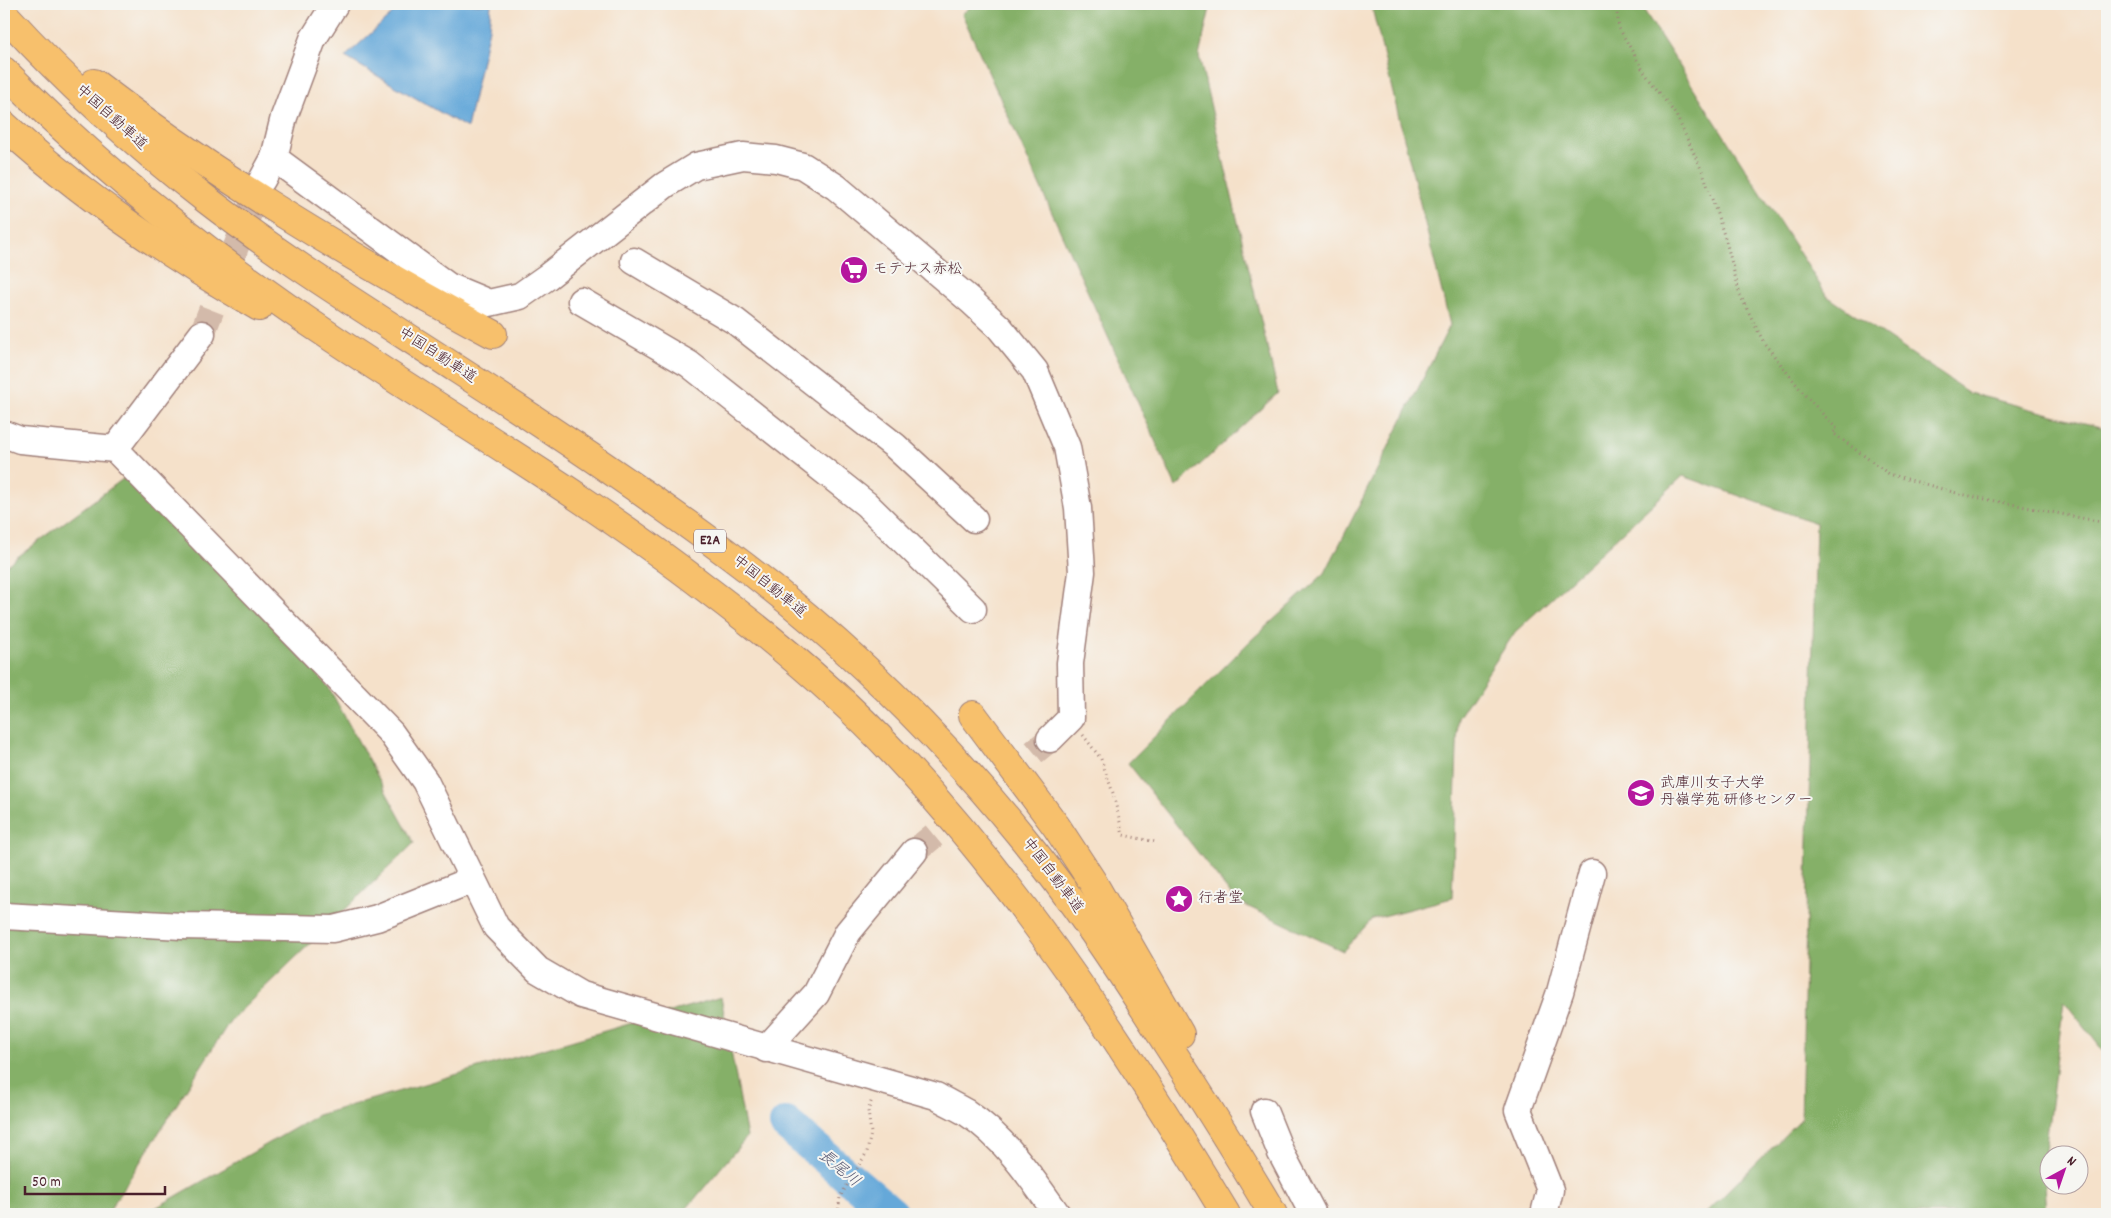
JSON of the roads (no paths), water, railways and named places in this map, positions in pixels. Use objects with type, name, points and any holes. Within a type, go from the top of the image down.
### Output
[{"type":"highway","points":[[4,6],[86,77],[218,172],[349,254],[494,334]]},
{"type":"highway","name":"中国自動車道","points":[[4,14],[81,92],[143,148],[206,200],[352,301],[510,403],[665,508],[731,556],[796,608],[860,664],[915,717],[971,778],[1058,884],[1119,969],[1274,1214]]},
{"type":"highway","name":"E2A","points":[[4,71],[52,120],[119,180],[184,232],[330,337],[639,538],[772,641],[834,695],[890,749],[942,806],[1040,928],[1160,1104],[1226,1214]]},
{"type":"highway","points":[[4,125],[118,216],[182,260],[409,395],[488,439]]},
{"type":"highway","points":[[973,715],[1056,826],[1092,881],[1162,1000],[1254,1183]]},
{"type":"street","points":[[336,4],[313,39],[284,117],[268,169],[448,286],[489,303],[520,296],[665,185],[696,166],[743,156],[776,159],[803,166],[836,187],[971,301],[1000,328],[1035,371],[1067,447],[1078,508],[1082,572],[1070,663],[1071,718],[1050,739]]},
{"type":"street","points":[[634,261],[735,322],[895,446],[974,519]]},
{"type":"street","points":[[580,301],[689,364],[866,504],[974,609]]},
{"type":"street","points":[[115,449],[202,334]]},
{"type":"street","points":[[4,434],[20,440],[115,449],[391,733],[425,781],[496,927],[538,970],[581,995],[936,1096],[967,1113],[1020,1161],[1057,1214]]},
{"type":"street","points":[[766,1049],[816,994],[848,932],[914,852]]},
{"type":"street","points":[[1544,1214],[1550,1190],[1518,1110],[1560,992],[1592,873]]},
{"type":"street","points":[[4,916],[182,926],[332,929],[377,918],[472,880]]},
{"type":"street","points":[[1264,1111],[1281,1153],[1313,1214]]},
{"type":"water","points":[[403,4],[491,4],[489,29],[467,128],[345,57]]},
{"type":"waterway","name":"長尾川","points":[[786,1124],[892,1214]]},
{"type":"tunnel","points":[[202,334],[262,180]]},
{"type":"tunnel","points":[[914,852],[1050,739]]},
{"type":"place","name":"モテナス赤松","points":[[854,270]]},
{"type":"place","name":"武庫川女子大学 丹嶺学苑 研修センター","points":[[1641,793]]},
{"type":"place","name":"行者堂","points":[[1179,899]]}]
